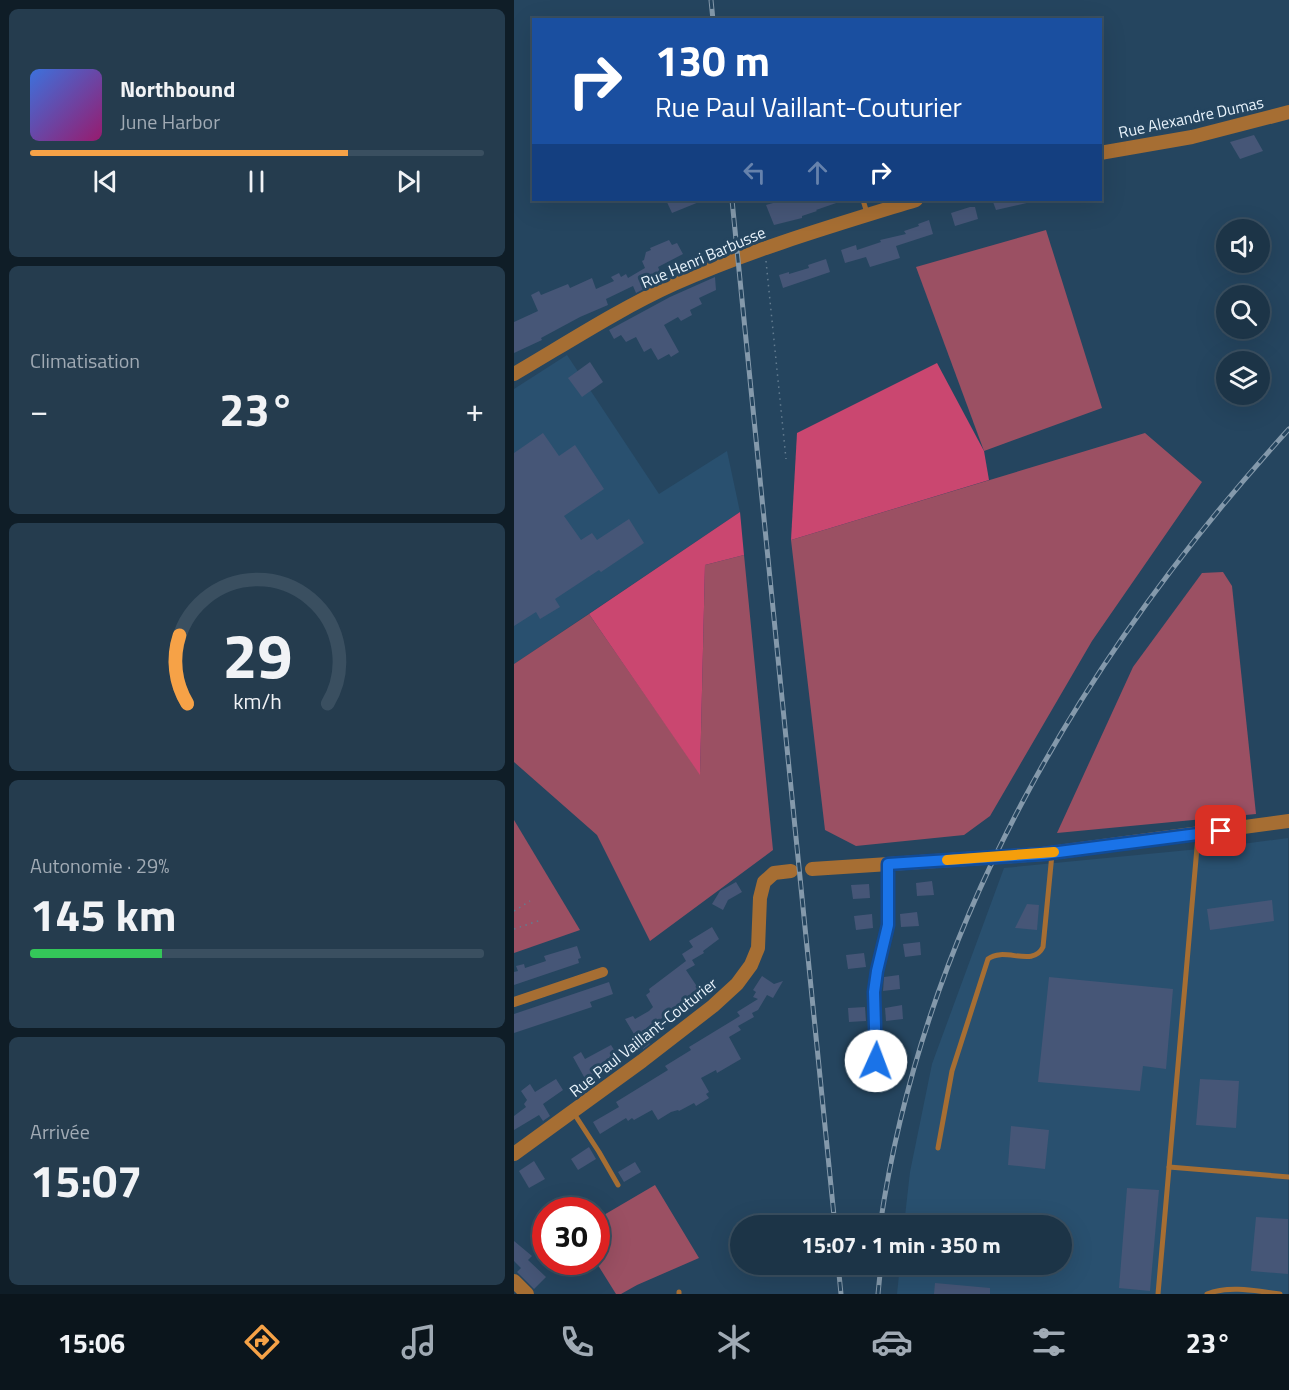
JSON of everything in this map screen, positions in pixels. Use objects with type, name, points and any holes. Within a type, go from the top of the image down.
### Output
[{"type":"street","name":"Rue Alexandre Dumas","points":[[1102,153],[1192,137],[1288,112]]},
{"type":"street","name":"Rue Henri Barbusse","points":[[514,374],[659,292],[765,248],[913,201]]},
{"type":"street","points":[[812,869],[1052,852],[1288,821]]},
{"type":"street","points":[[876,1061],[874,992],[888,925],[888,864]]},
{"type":"street","name":"Rue Paul Vaillant-Couturier","points":[[514,1154],[705,1012],[737,984],[751,965],[758,948],[760,898],[764,882],[774,873],[791,871]]},
{"type":"street","points":[[514,1002],[603,972]]},
{"type":"street","points":[[514,1281],[527,1294]]},
{"type":"lane","points":[[863,201],[867,215]]},
{"type":"lane","points":[[1158,1294],[1198,834]]},
{"type":"lane","points":[[938,1148],[952,1071],[988,960],[1000,954],[1033,957],[1040,953],[1043,947],[1052,852]]},
{"type":"lane","points":[[573,1112],[618,1185]]},
{"type":"lane","points":[[1168,1167],[1288,1177]]},
{"type":"lane","points":[[1207,1294],[1218,1290],[1280,1294]]},
{"type":"path","points":[[765,248],[786,459]]},
{"type":"path","points":[[514,911],[530,901]]},
{"type":"path","points":[[514,929],[541,920]]},
{"type":"shaded area","points":[[1046,230],[1102,408],[984,451],[916,267]]},
{"type":"shaded area","points":[[567,355],[659,494],[727,451],[740,512],[514,664],[514,389]]},
{"type":"shaded area","points":[[937,363],[984,451],[989,480],[791,540],[797,433]]},
{"type":"shaded area","points":[[1145,433],[1202,482],[1092,641],[990,816],[964,835],[856,846],[825,830],[791,540]]},
{"type":"shaded area","points":[[740,512],[744,555],[705,565],[700,775],[589,614]]},
{"type":"shaded area","points":[[744,555],[773,850],[650,941],[597,835],[514,762],[514,664],[589,614],[700,774],[705,565]]},
{"type":"shaded area","points":[[1223,572],[1232,586],[1256,814],[1057,833],[1133,667],[1202,573]]},
{"type":"shaded area","points":[[514,820],[580,930],[514,953]]},
{"type":"shaded area","points":[[1288,838],[1288,1294],[897,1294],[899,1275],[1072,1275],[1072,1215],[905,1215],[910,1172],[932,1064],[1004,868],[1220,847]]},
{"type":"shaded area","points":[[655,1185],[699,1258],[621,1294],[616,1294],[604,1275],[610,1275],[610,1211]]},
{"type":"building","points":[[1254,135],[1263,151],[1240,159],[1230,142]]},
{"type":"building","points":[[666,201],[702,201],[672,213]]},
{"type":"building","points":[[772,201],[842,201],[816,210],[802,218],[774,225],[766,205],[773,203]]},
{"type":"building","points":[[996,201],[1031,201],[996,210],[993,202]]},
{"type":"building","points":[[975,207],[978,219],[955,226],[951,213]]},
{"type":"building","points":[[929,220],[933,234],[896,246],[900,258],[870,267],[866,257],[845,263],[841,250],[856,245],[857,250],[881,242],[880,240],[906,234],[904,231]]},
{"type":"building","points":[[669,240],[672,245],[677,243],[683,254],[658,267],[663,279],[636,293],[633,286],[606,299],[608,305],[580,317],[541,338],[542,340],[514,353],[514,322],[538,311],[531,295],[539,291],[541,295],[568,284],[570,288],[592,278],[596,289],[614,281],[611,277],[619,273],[621,277],[626,274],[628,278],[645,268],[642,261],[646,252],[651,250],[650,248]]},
{"type":"building","points":[[826,259],[830,272],[783,288],[779,275],[809,268],[808,265]]},
{"type":"building","points":[[715,277],[716,290],[699,298],[702,304],[690,310],[692,315],[681,321],[678,317],[664,325],[679,352],[671,357],[669,354],[658,360],[651,348],[644,352],[636,337],[626,342],[621,335],[614,339],[609,330],[670,297]]},
{"type":"building","points":[[590,362],[603,382],[582,397],[568,378]]},
{"type":"building","points":[[543,433],[559,456],[575,445],[604,489],[564,516],[581,540],[592,533],[597,540],[629,519],[644,543],[555,599],[560,607],[540,619],[536,612],[514,626],[514,453]]},
{"type":"building","points":[[932,881],[934,895],[917,896],[916,883]]},
{"type":"building","points":[[736,882],[742,892],[728,900],[723,910],[712,904],[720,891]]},
{"type":"building","points":[[869,884],[870,898],[853,899],[851,885]]},
{"type":"building","points":[[1272,900],[1274,921],[1210,930],[1207,909]]},
{"type":"building","points":[[1027,904],[1039,905],[1037,930],[1015,928]]},
{"type":"building","points":[[917,912],[919,926],[901,927],[900,914]]},
{"type":"building","points":[[872,914],[873,928],[856,930],[854,916]]},
{"type":"building","points":[[712,927],[719,939],[703,951],[704,953],[692,960],[695,965],[686,970],[704,997],[687,1009],[684,1004],[642,1031],[650,1044],[643,1049],[625,1019],[633,1016],[635,1019],[653,1007],[646,995],[650,992],[649,989],[686,961],[682,954],[693,947],[689,941]]},
{"type":"building","points":[[920,942],[921,955],[905,957],[903,944]]},
{"type":"building","points":[[577,946],[581,958],[578,959],[579,963],[514,985],[514,972],[518,971],[516,966],[524,964],[525,968],[546,961],[544,956]]},
{"type":"building","points":[[864,953],[866,967],[848,969],[846,955]]},
{"type":"building","points":[[899,975],[900,989],[883,991],[884,977]]},
{"type":"building","points":[[762,976],[774,984],[783,981],[773,998],[767,995],[758,1010],[752,1013],[754,1017],[738,1026],[741,1030],[729,1037],[741,1059],[717,1073],[716,1070],[701,1078],[709,1092],[706,1094],[709,1098],[696,1106],[694,1103],[679,1111],[671,1112],[658,1120],[652,1110],[634,1120],[632,1118],[628,1121],[626,1118],[600,1134],[593,1122],[619,1107],[616,1102],[668,1070],[665,1066],[691,1050],[689,1047],[740,1016],[737,1012],[758,999],[753,997],[756,992],[753,990]]},
{"type":"building","points":[[1049,977],[1173,989],[1166,1069],[1143,1066],[1140,1091],[1038,1082]]},
{"type":"building","points":[[609,982],[613,994],[590,1002],[592,1007],[514,1033],[514,1014]]},
{"type":"building","points":[[902,1005],[903,1019],[886,1021],[885,1008]]},
{"type":"building","points":[[865,1007],[866,1021],[849,1022],[848,1008]]},
{"type":"building","points":[[611,1045],[618,1056],[598,1070],[601,1076],[588,1084],[573,1057],[581,1052],[585,1059]]},
{"type":"building","points":[[877,1070],[878,1088],[864,1089],[863,1071]]},
{"type":"building","points":[[556,1079],[563,1090],[543,1104],[550,1116],[543,1121],[539,1115],[514,1130],[514,1116],[526,1107],[524,1104],[527,1100],[521,1091],[530,1084],[535,1092]]},
{"type":"building","points":[[1200,1079],[1239,1081],[1236,1128],[1196,1125]]},
{"type":"building","points":[[1011,1126],[1049,1130],[1045,1169],[1008,1165]]},
{"type":"building","points":[[589,1147],[596,1159],[578,1170],[571,1159]]},
{"type":"building","points":[[534,1161],[545,1179],[529,1188],[519,1171]]},
{"type":"building","points":[[635,1162],[641,1172],[624,1182],[618,1172]]},
{"type":"building","points":[[1127,1188],[1159,1190],[1150,1291],[1119,1288]]},
{"type":"building","points":[[1256,1217],[1288,1219],[1288,1274],[1251,1271]]},
{"type":"building","points":[[514,1241],[532,1256],[528,1260],[532,1264],[532,1275],[546,1277],[534,1289],[517,1272],[521,1268],[514,1261]]},
{"type":"building","points":[[935,1283],[990,1288],[990,1294],[934,1294]]},
{"type":"railway","points":[[711,0],[713,18]]},
{"type":"railway","points":[[732,201],[834,1215]]},
{"type":"railway","points":[[882,1215],[902,1114],[934,1005],[975,899],[1025,798],[1082,699],[1146,605],[1215,515],[1289,429]]},
{"type":"railway","points":[[839,1275],[841,1294]]},
{"type":"railway","points":[[878,1294],[880,1275]]},
{"type":"slow traffic","points":[[947,860],[1054,852]]},
{"type":"route","points":[[876,1061],[874,992],[888,925],[888,864],[1043,854],[1221,831]]}]
